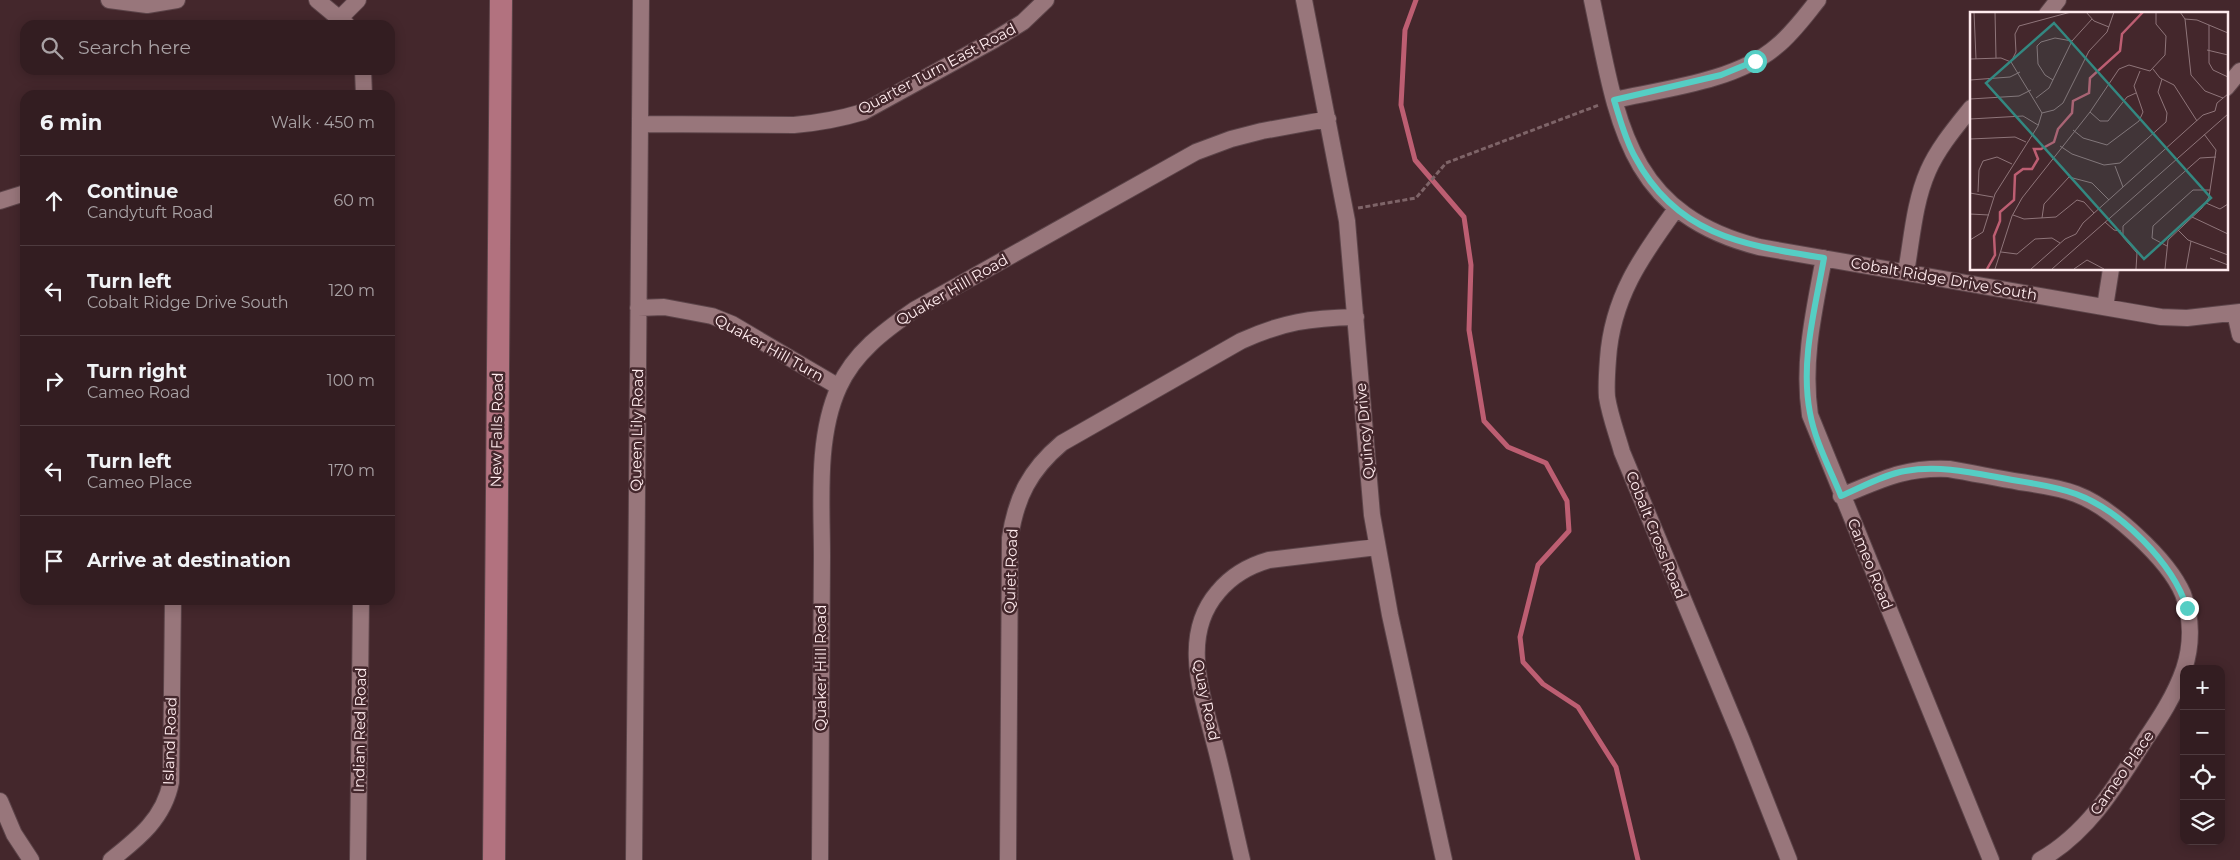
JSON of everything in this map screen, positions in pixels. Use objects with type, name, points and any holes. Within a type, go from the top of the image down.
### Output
[{"type":"main road","name":"New Falls Road","points":[[494,860],[501,0]]},
{"type":"street","points":[[109,0],[141,5],[177,0]]},
{"type":"street","points":[[318,0],[342,20]]},
{"type":"street","points":[[345,20],[358,0]]},
{"type":"street","name":"Queen Lily Road","points":[[634,860],[640,0]]},
{"type":"street","name":"Quarter Turn East Road","points":[[640,124],[794,125],[819,123],[853,115],[862,112],[994,40],[1023,22],[1046,0]]},
{"type":"street","name":"Quincy Drive","points":[[1304,0],[1346,210],[1372,515],[1377,547],[1444,860]]},
{"type":"street","name":"Cobalt Ridge Drive South","points":[[1592,0],[1614,100],[1635,158],[1660,193],[1676,209],[1695,222],[1738,242],[2105,308],[2161,317],[2187,318],[2237,312]]},
{"type":"street","points":[[1614,100],[1721,75],[1755,61],[1776,47],[1793,31],[1818,0]]},
{"type":"street","points":[[2049,12],[2058,0]]},
{"type":"street","points":[[2228,86],[2240,71]]},
{"type":"street","points":[[363,75],[364,90]]},
{"type":"street","points":[[1906,272],[1919,199],[1928,171],[1952,132],[1970,109]]},
{"type":"street","name":"Quaker Hill Road","points":[[820,860],[821,500],[826,437],[832,403],[839,387],[863,350],[914,310],[1179,161],[1231,139],[1262,131],[1328,119]]},
{"type":"street","points":[[0,201],[20,195]]},
{"type":"street","name":"Cobalt Cross Road","points":[[1676,209],[1636,268],[1616,308],[1609,344],[1607,371],[1609,408],[1626,461],[1741,738],[1789,860]]},
{"type":"street","name":"Cameo Road","points":[[1824,258],[1810,335],[1807,394],[1810,416],[1991,860]]},
{"type":"street","points":[[2105,308],[2111,270]]},
{"type":"street","name":"Quaker Hill Turn","points":[[638,308],[664,307],[712,316],[732,324],[839,387]]},
{"type":"street","points":[[2237,312],[2240,335]]},
{"type":"street","name":"Quiet Road","points":[[1008,860],[1010,538],[1022,492],[1037,467],[1062,443],[1241,341],[1270,328],[1291,323],[1326,318],[1356,317]]},
{"type":"street","name":"Cameo Place","points":[[1841,496],[1902,471],[1932,468],[1958,470],[2052,487],[2090,500],[2116,517],[2131,530],[2175,580],[2183,594],[2190,625],[2190,652],[2185,665]]},
{"type":"street","name":"Quay Road","points":[[1242,860],[1199,682],[1196,652],[1202,619],[1210,601],[1225,584],[1252,565],[1269,560],[1377,547]]},
{"type":"street","name":"Island Road","points":[[112,860],[144,834],[160,812],[169,793],[171,782],[173,605]]},
{"type":"street","name":"Indian Red Road","points":[[358,860],[361,605]]},
{"type":"street","name":"Cameo Place","points":[[2040,860],[2060,849],[2081,830],[2101,806],[2166,707],[2180,677]]},
{"type":"street","points":[[0,801],[14,834],[31,860]]},
{"type":"path","points":[[1346,210],[1416,198],[1446,163],[1614,100]]},
{"type":"waterway","points":[[1416,0],[1405,30],[1401,105],[1415,160],[1464,217],[1471,265],[1469,330],[1484,421],[1508,447],[1546,463],[1567,501],[1569,531],[1538,565],[1520,637],[1523,662],[1543,684],[1578,707],[1616,767],[1638,860]]},
{"type":"route","points":[[1755,61],[1721,75],[1614,100],[1635,158],[1650,181],[1676,209],[1695,222],[1738,242],[1824,258],[1810,335],[1806,372],[1807,394],[1810,416],[1841,496],[1902,471],[1932,468],[1949,469],[2052,487],[2076,494],[2090,500],[2116,517],[2131,530],[2175,580],[2183,594],[2187,608]]}]
